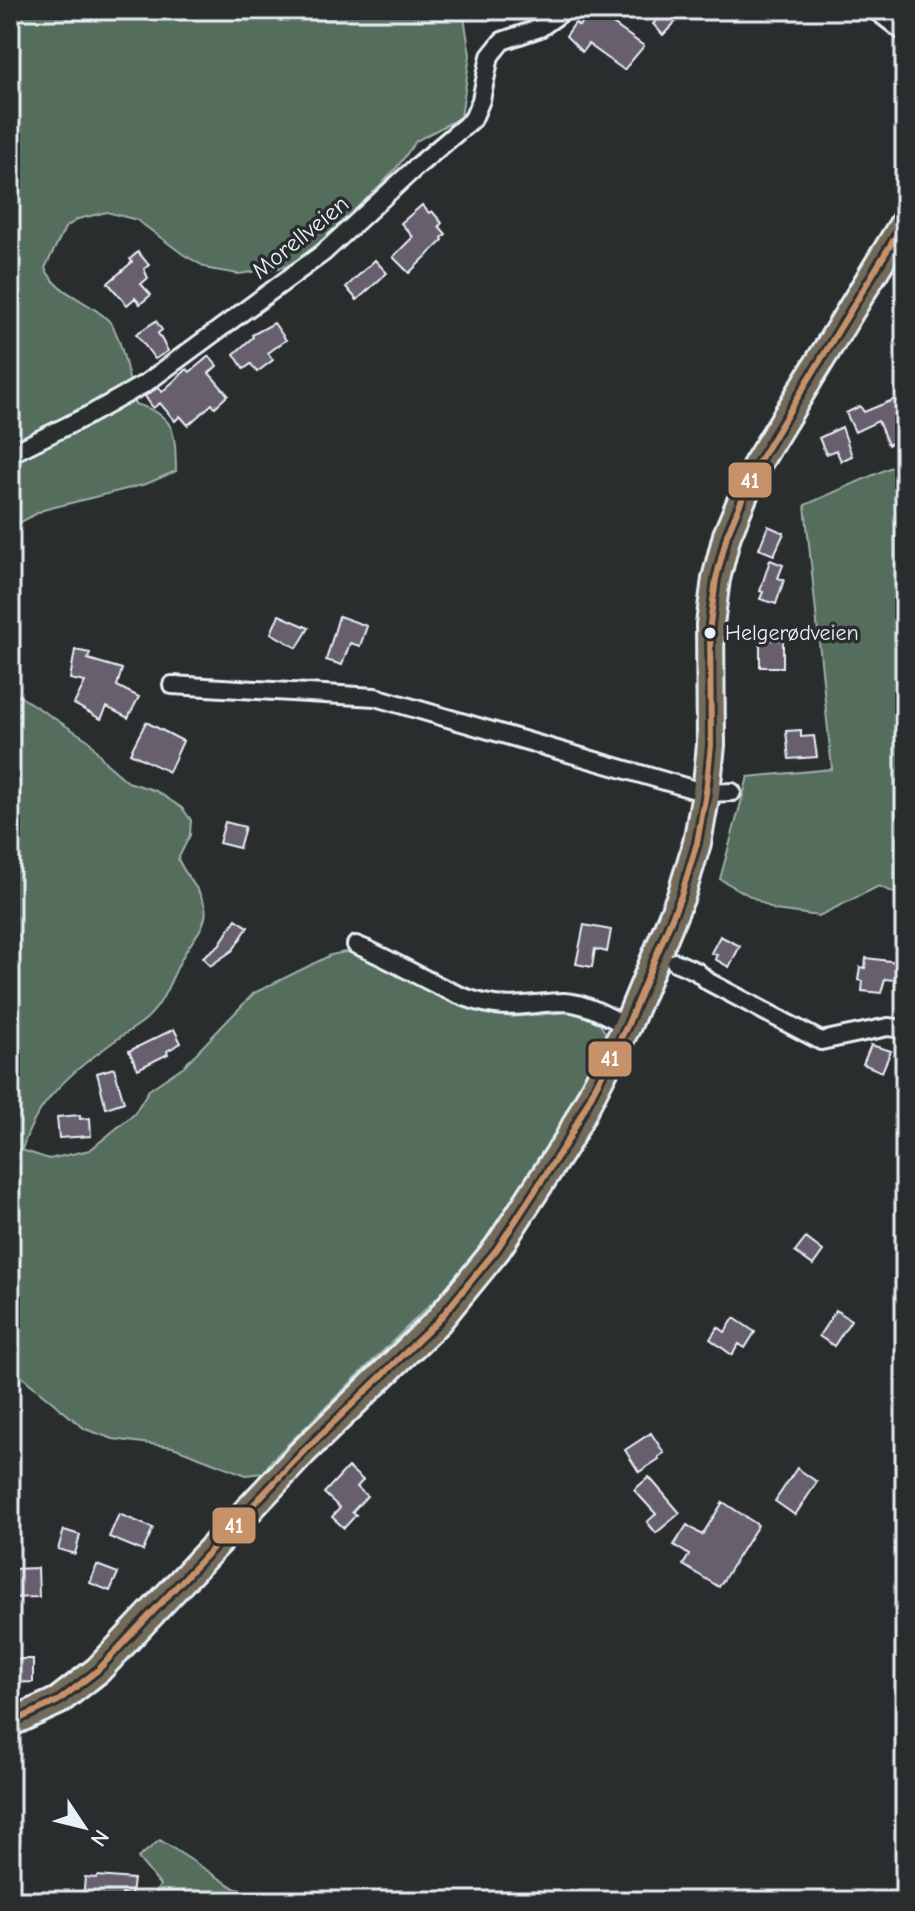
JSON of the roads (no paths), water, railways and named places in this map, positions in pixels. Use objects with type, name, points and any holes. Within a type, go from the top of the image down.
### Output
[{"type":"main road","points":[[10,1723],[38,1713],[58,1701],[98,1670],[303,1452],[412,1347],[459,1297],[497,1249],[568,1140],[627,1026],[681,896],[697,843],[719,792],[711,745],[710,624],[716,579],[727,535],[756,466],[905,221]]},
{"type":"street","name":"Morellveien","points":[[10,454],[146,383],[323,253],[473,119],[481,100],[490,56],[502,41],[540,28],[565,10]]},
{"type":"street","points":[[875,10],[905,33]]},
{"type":"street","points":[[172,685],[375,697],[719,792]]},
{"type":"street","points":[[356,945],[483,1003],[508,1007],[563,1002],[582,1005],[627,1026]]},
{"type":"street","points":[[675,962],[821,1041],[888,1027],[905,1029]]},
{"type":"place","name":"Helgerødveien","points":[[710,633]]}]
